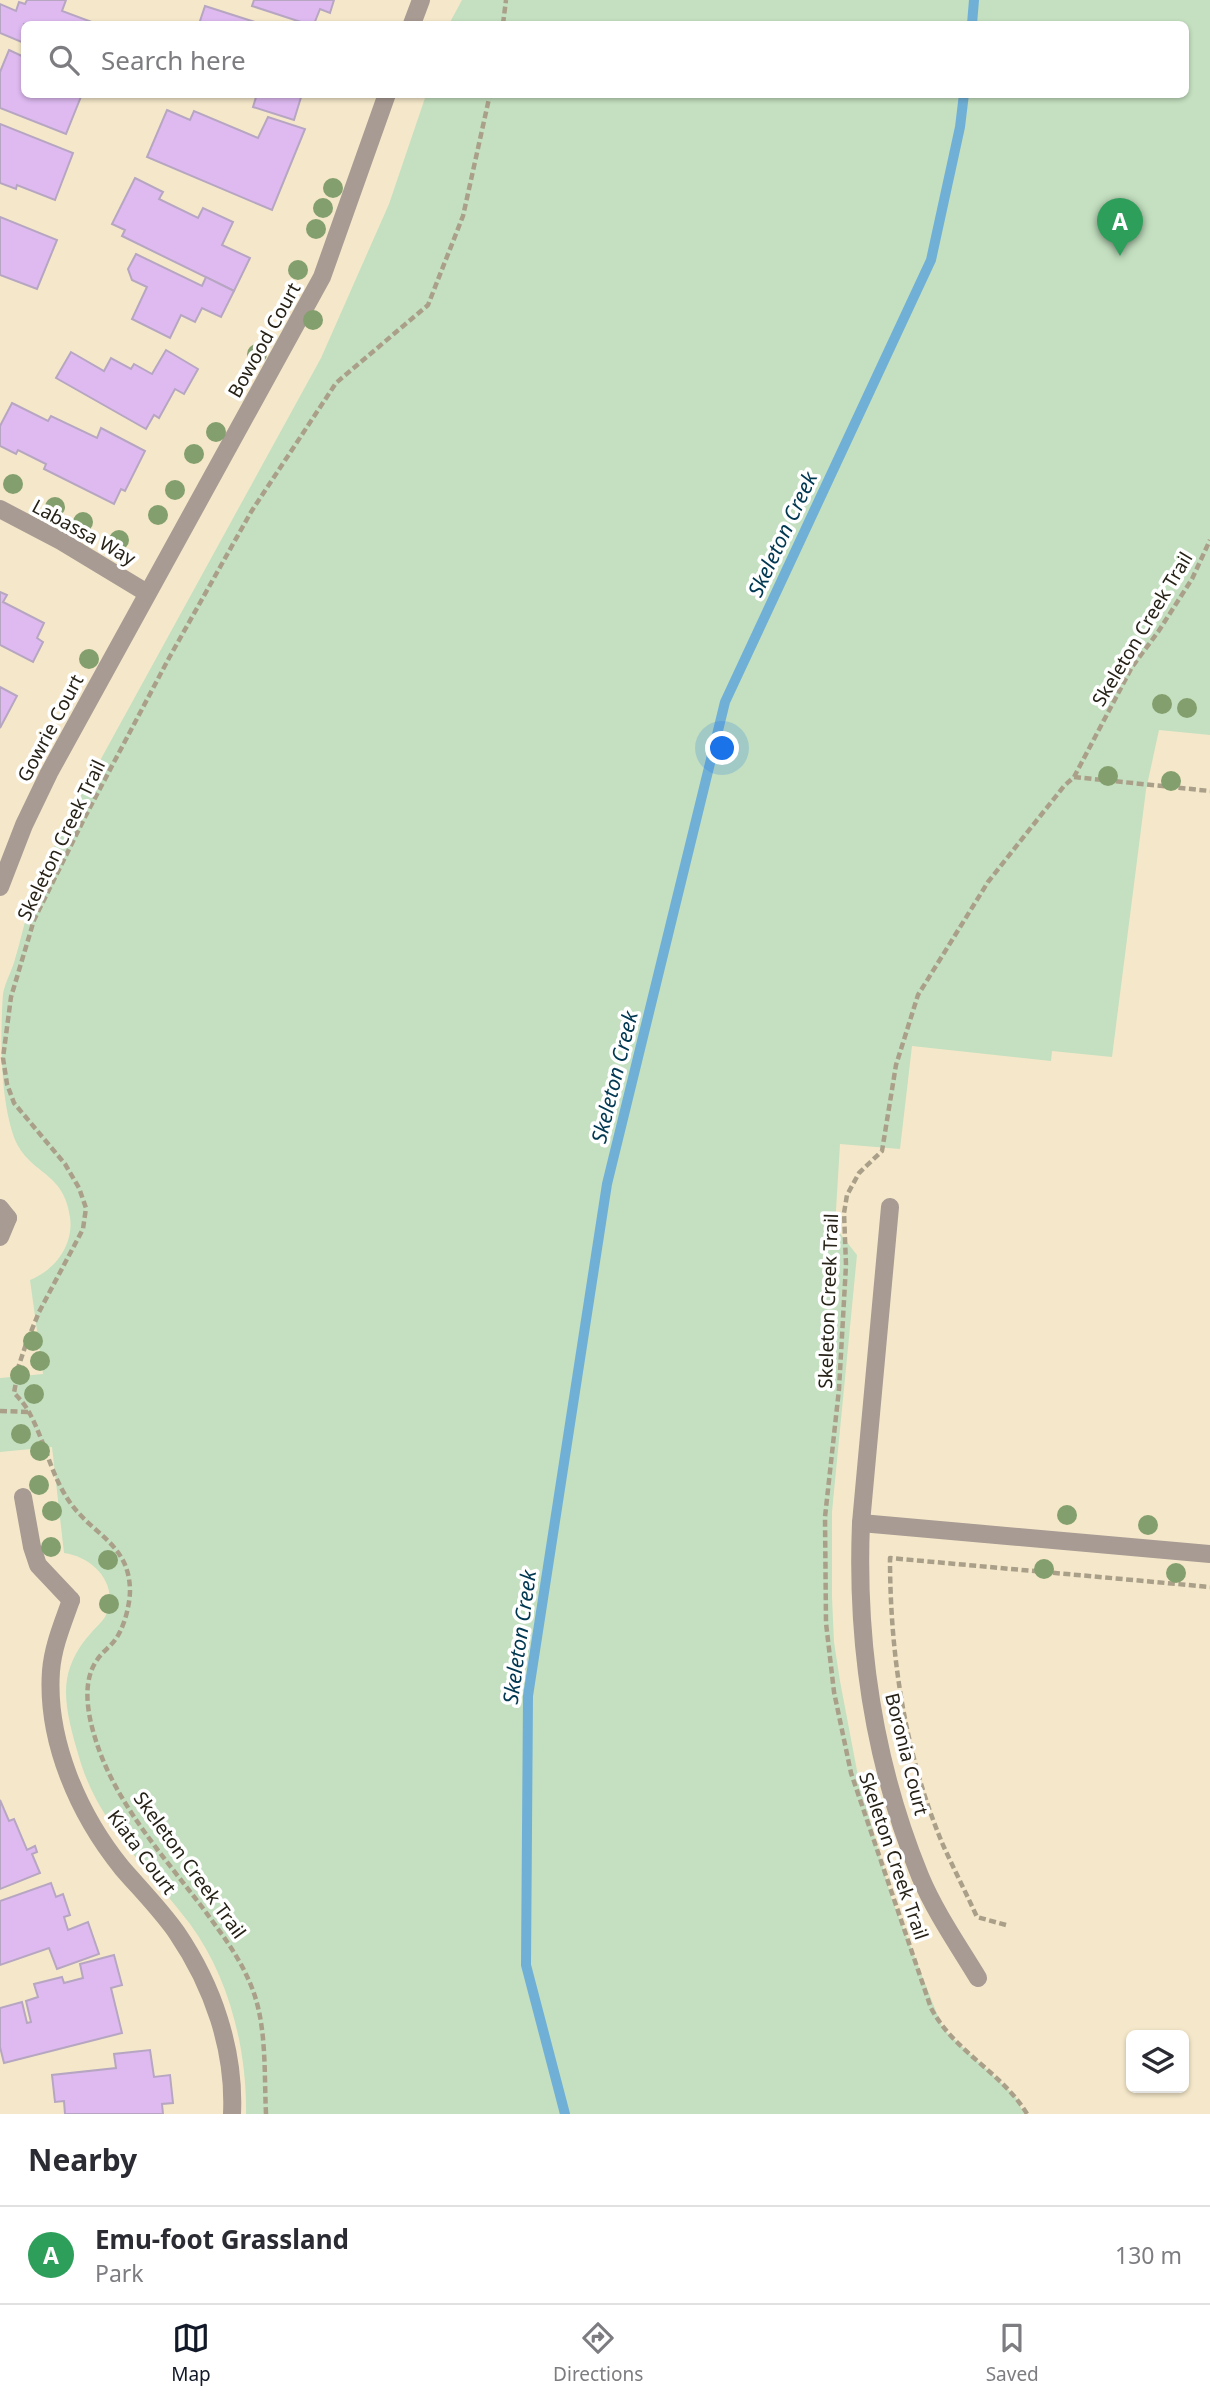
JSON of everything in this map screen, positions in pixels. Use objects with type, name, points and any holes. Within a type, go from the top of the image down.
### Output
[{"type":"street","points":[[413,21],[421,0]]},
{"type":"street","name":"Bowood Court","points":[[147,593],[322,276],[386,98]]},
{"type":"street","name":"Labassa Way","points":[[0,509],[61,541],[147,593]]},
{"type":"street","name":"Gowrie Court","points":[[0,887],[24,825],[49,773],[147,593]]},
{"type":"street","name":"Boronia Court","points":[[890,1207],[860,1523],[859,1575],[864,1663],[875,1730],[892,1794],[921,1878],[978,1978]]},
{"type":"street","points":[[0,1237],[4,1213]]},
{"type":"street","name":"Kiata Court","points":[[23,1497],[38,1565],[71,1600],[57,1638],[51,1670],[52,1716],[60,1747],[75,1790],[100,1836],[121,1867],[176,1932],[205,1979],[226,2045],[232,2114]]},
{"type":"street","points":[[860,1523],[1210,1554]]},
{"type":"path","points":[[503,21],[506,0]]},
{"type":"path","name":"Skeleton Creek Trail","points":[[266,2114],[262,2034],[249,1980],[235,1951],[144,1831],[108,1772],[97,1745],[87,1698],[88,1682],[96,1660],[116,1639],[126,1614],[130,1591],[127,1567],[113,1543],[88,1524],[69,1501],[51,1466],[30,1412],[14,1393],[19,1365],[39,1312],[83,1229],[86,1208],[79,1188],[65,1164],[14,1102],[7,1084],[3,1058],[11,997],[34,920],[169,658],[251,512],[336,383],[428,305],[463,216],[489,98]]},
{"type":"path","name":"Skeleton Creek Trail","points":[[1027,2114],[1005,2085],[954,2042],[935,2016],[921,1983],[845,1750],[834,1692],[826,1623],[825,1517],[839,1390],[846,1265],[846,1195],[859,1173],[882,1151],[895,1065],[909,1019],[927,979],[988,882],[1074,777],[1132,667],[1192,579],[1210,540]]},
{"type":"path","points":[[1074,777],[1210,791]]},
{"type":"path","points":[[0,1411],[30,1412]]},
{"type":"path","points":[[1006,1925],[977,1917],[942,1843],[922,1783],[900,1695],[890,1604],[890,1558],[1210,1587]]},
{"type":"green space","points":[[462,0],[1210,0],[1210,735],[1159,730],[1146,790],[1112,1057],[1052,1051],[1051,1061],[912,1046],[900,1149],[840,1144],[835,1227],[857,1255],[832,1512],[832,1597],[834,1642],[858,1776],[891,1897],[943,2029],[1015,2096],[1024,2114],[246,2114],[239,2039],[225,1990],[215,1967],[190,1924],[112,1825],[99,1804],[79,1757],[66,1698],[68,1673],[79,1649],[105,1617],[110,1594],[102,1575],[94,1567],[85,1560],[64,1553],[52,1447],[0,1452],[0,1378],[43,1374],[30,1280],[55,1263],[66,1247],[70,1227],[67,1202],[61,1191],[23,1153],[11,1126],[2,1070],[3,994],[32,901],[63,828],[321,358],[389,204],[425,98],[1189,98],[1189,21],[451,21]]},
{"type":"building","points":[[27,0],[66,0],[62,11],[89,21],[21,21],[21,42],[0,33],[0,4],[16,11],[19,2],[25,4]]},
{"type":"building","points":[[254,0],[334,0],[330,13],[320,9],[315,21],[298,21],[252,6]]},
{"type":"building","points":[[205,6],[252,21],[200,21]]},
{"type":"building","points":[[9,50],[21,56],[21,98],[80,98],[66,134],[0,108],[0,72]]},
{"type":"building","points":[[256,98],[301,98],[294,120],[253,107]]},
{"type":"building","points":[[167,110],[190,120],[194,111],[258,138],[268,117],[305,129],[272,210],[147,157]]},
{"type":"building","points":[[0,124],[73,153],[55,200],[17,185],[16,189],[0,183]]},
{"type":"building","points":[[135,178],[163,192],[159,199],[198,218],[203,208],[233,222],[222,245],[250,258],[234,291],[122,236],[125,230],[112,224]]},
{"type":"building","points":[[0,217],[57,240],[37,289],[0,275]]},
{"type":"building","points":[[136,254],[202,286],[206,277],[234,291],[221,317],[202,308],[195,322],[181,315],[170,338],[132,319],[147,287],[132,280],[128,269]]},
{"type":"building","points":[[166,350],[198,369],[184,394],[175,389],[159,418],[154,415],[146,429],[56,378],[71,352],[104,371],[111,358],[131,369],[134,364],[152,374]]},
{"type":"building","points":[[12,403],[48,421],[51,416],[97,438],[101,428],[145,451],[125,491],[121,489],[114,504],[44,469],[46,464],[18,450],[16,454],[0,446],[0,426]]},
{"type":"building","points":[[0,592],[7,595],[3,602],[44,623],[37,638],[43,642],[33,662],[0,645]]},
{"type":"building","points":[[0,687],[17,696],[0,728]]},
{"type":"building","points":[[0,1800],[9,1821],[14,1819],[27,1850],[35,1846],[37,1852],[32,1854],[40,1873],[0,1889]]},
{"type":"building","points":[[51,1883],[56,1897],[63,1894],[70,1915],[64,1917],[68,1930],[88,1922],[99,1954],[57,1969],[49,1948],[0,1965],[0,1901]]},
{"type":"building","points":[[114,1955],[122,1985],[111,1988],[122,2033],[4,2063],[0,2047],[0,2008],[22,2002],[27,2023],[31,2022],[26,2001],[38,1997],[34,1984],[62,1977],[64,1983],[83,1978],[80,1964]]},
{"type":"building","points":[[150,2050],[154,2077],[170,2075],[173,2103],[162,2104],[163,2114],[65,2114],[64,2101],[55,2102],[52,2075],[116,2068],[114,2054]]},
{"type":"waterway","name":"Skeleton Creek","points":[[972,21],[974,0]]},
{"type":"waterway","name":"Skeleton Creek","points":[[565,2114],[526,1965],[528,1696],[607,1184],[725,702],[931,260],[960,127],[964,98]]},
{"type":"place","name":"Emu-foot Grassland","points":[[1120,256]]}]
